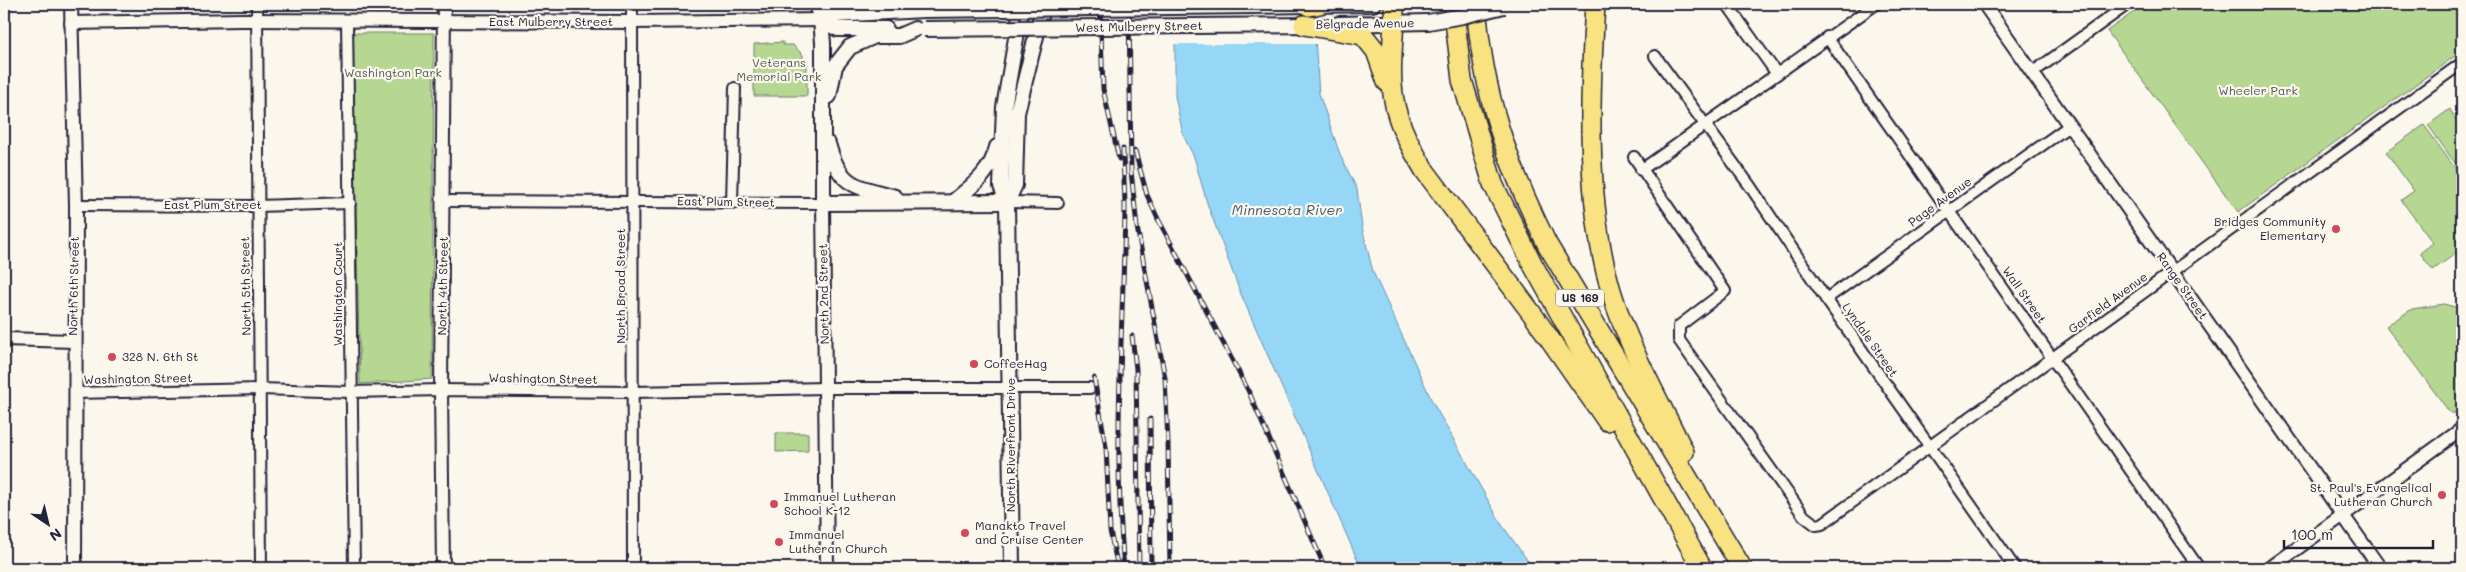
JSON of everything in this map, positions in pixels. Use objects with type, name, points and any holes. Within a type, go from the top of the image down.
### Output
[{"type":"highway","points":[[1394,4],[1392,59],[1394,100]]},
{"type":"highway","name":"US 169","points":[[1453,4],[1462,80],[1493,184],[1533,264],[1702,568]]},
{"type":"highway","name":"US 169","points":[[1476,4],[1485,76],[1494,118],[1526,203],[1547,244],[1742,568]]},
{"type":"highway","points":[[1582,4],[1593,54]]},
{"type":"highway","points":[[1595,4],[1593,54],[1594,197],[1606,272],[1616,306],[1632,343],[1731,550]]},
{"type":"highway","points":[[1304,25],[1356,28],[1371,42],[1394,100],[1402,128],[1425,171],[1533,314],[1671,514]]},
{"type":"main road","name":"North 2nd Street","points":[[816,4],[821,20],[823,203]]},
{"type":"main road","points":[[821,20],[830,4]]},
{"type":"main road","points":[[894,4],[908,9]]},
{"type":"main road","name":"Belgrade Avenue","points":[[1252,6],[1373,4]]},
{"type":"main road","points":[[821,20],[833,15],[908,9],[924,10],[1034,5]]},
{"type":"main road","points":[[953,202],[978,181],[992,164],[1004,106],[1034,5]]},
{"type":"main road","points":[[1007,202],[1015,185],[1017,113],[1034,5]]},
{"type":"main road","name":"West Mulberry Street","points":[[1034,5],[1252,6]]},
{"type":"main road","name":"Belgrade Avenue","points":[[1356,28],[1428,22],[1507,5]]},
{"type":"main road","points":[[821,20],[838,28],[920,29]]},
{"type":"main road","name":"Belgrade Avenue","points":[[1248,26],[1304,25]]},
{"type":"main road","name":"West Mulberry Street","points":[[920,29],[1248,26]]},
{"type":"main road","points":[[915,202],[860,188],[844,178],[833,164],[823,124],[835,66],[850,47],[875,36],[899,36],[920,29]]},
{"type":"main road","points":[[1004,106],[1001,186],[1007,202]]},
{"type":"main road","name":"East Plum Street","points":[[823,203],[1007,202]]},
{"type":"main road","name":"North Riverfront Drive","points":[[1007,202],[1012,568]]},
{"type":"street","name":"North 6th Street","points":[[71,4],[76,205],[74,341],[75,568]]},
{"type":"street","name":"North 5th Street","points":[[257,4],[261,568]]},
{"type":"street","name":"North 4th Street","points":[[443,568],[441,390],[444,201],[444,4]]},
{"type":"street","name":"North Broad Street","points":[[632,4],[633,568]]},
{"type":"street","points":[[1727,4],[1777,74]]},
{"type":"street","points":[[1634,157],[1642,170],[1876,4]]},
{"type":"street","name":"Range Street","points":[[1984,4],[2380,568]]},
{"type":"street","points":[[2032,74],[2128,4]]},
{"type":"street","name":"East Mulberry Street","points":[[71,23],[257,20],[632,22],[821,20]]},
{"type":"street","name":"Washington Court","points":[[347,20],[350,203],[350,392],[354,568]]},
{"type":"street","name":"Wall Street","points":[[1827,37],[2199,568]]},
{"type":"street","name":"Lyndale Street","points":[[1655,56],[1750,186],[1826,299],[2016,568]]},
{"type":"street","name":"Garfield Avenue","points":[[1642,170],[1725,291],[1683,322],[1677,330],[1680,340],[1804,516],[1816,524],[1828,522],[2462,63]]},
{"type":"street","points":[[732,202],[735,88]]},
{"type":"street","name":"Page Avenue","points":[[1826,299],[2069,126]]},
{"type":"street","name":"East Plum Street","points":[[444,201],[633,200],[823,203]]},
{"type":"street","points":[[1007,202],[1058,203]]},
{"type":"street","name":"East Plum Street","points":[[76,205],[258,206],[350,203]]},
{"type":"street","name":"North 2nd Street","points":[[823,203],[827,568]]},
{"type":"street","points":[[4,339],[74,341]]},
{"type":"street","name":"Washington Street","points":[[75,393],[260,389],[350,392],[441,390],[633,392],[825,388],[1090,388]]},
{"type":"street","points":[[2270,568],[2462,429]]},
{"type":"green space","name":"Wheeler Park","points":[[2145,4],[2462,4],[2462,51],[2238,212],[2107,31]]},
{"type":"green space","name":"Washington Park","points":[[352,33],[434,33],[432,379],[360,384]]},
{"type":"green space","name":"Veterans Memorial Park","points":[[783,42],[783,45],[793,45],[803,55],[803,61],[807,61],[807,96],[754,96],[754,44]]},
{"type":"green space","points":[[2450,109],[2462,132],[2462,173],[2428,125]]},
{"type":"green space","points":[[2424,125],[2462,178],[2462,249],[2433,270],[2420,253],[2433,243],[2401,200],[2414,191],[2386,152]]},
{"type":"green space","points":[[2444,304],[2462,309],[2462,411],[2459,413],[2450,413],[2386,326],[2412,309]]},
{"type":"green space","points":[[776,433],[808,433],[808,451],[776,452]]},
{"type":"water","name":"Minnesota River","points":[[1175,9],[1314,25],[1319,94],[1341,157],[1357,189],[1362,227],[1373,272],[1433,403],[1502,525],[1533,568],[1361,568],[1240,292],[1207,203],[1194,157],[1183,135],[1175,96]]},
{"type":"pier","points":[[1324,4],[1317,26],[1319,44],[1172,44],[1173,9]]},
{"type":"railway","points":[[1100,4],[1103,89],[1119,159]]},
{"type":"railway","points":[[1129,4],[1131,171],[1137,227],[1165,378],[1170,568]]},
{"type":"railway","points":[[1123,149],[1125,210],[1119,479],[1124,568]]},
{"type":"railway","points":[[1135,151],[1147,195],[1248,390],[1325,568]]},
{"type":"railway","points":[[1132,336],[1136,369],[1139,568]]},
{"type":"railway","points":[[1094,378],[1106,447],[1110,531],[1118,568]]},
{"type":"railway","points":[[1150,419],[1151,568]]},
{"type":"place","name":"Bridges Community Elementary","points":[[2336,229]]},
{"type":"place","name":"328 N. 6th St","points":[[112,357]]},
{"type":"place","name":"CoffeeHag","points":[[974,364]]},
{"type":"place","name":"St. Paul's Evangelical Lutheran Church","points":[[2442,495]]},
{"type":"place","name":"Immanuel Lutheran School K-12","points":[[774,504]]},
{"type":"place","name":"Manakto Travel and Cruise Center","points":[[965,533]]},
{"type":"place","name":"Immanuel Lutheran Church","points":[[779,542]]}]
